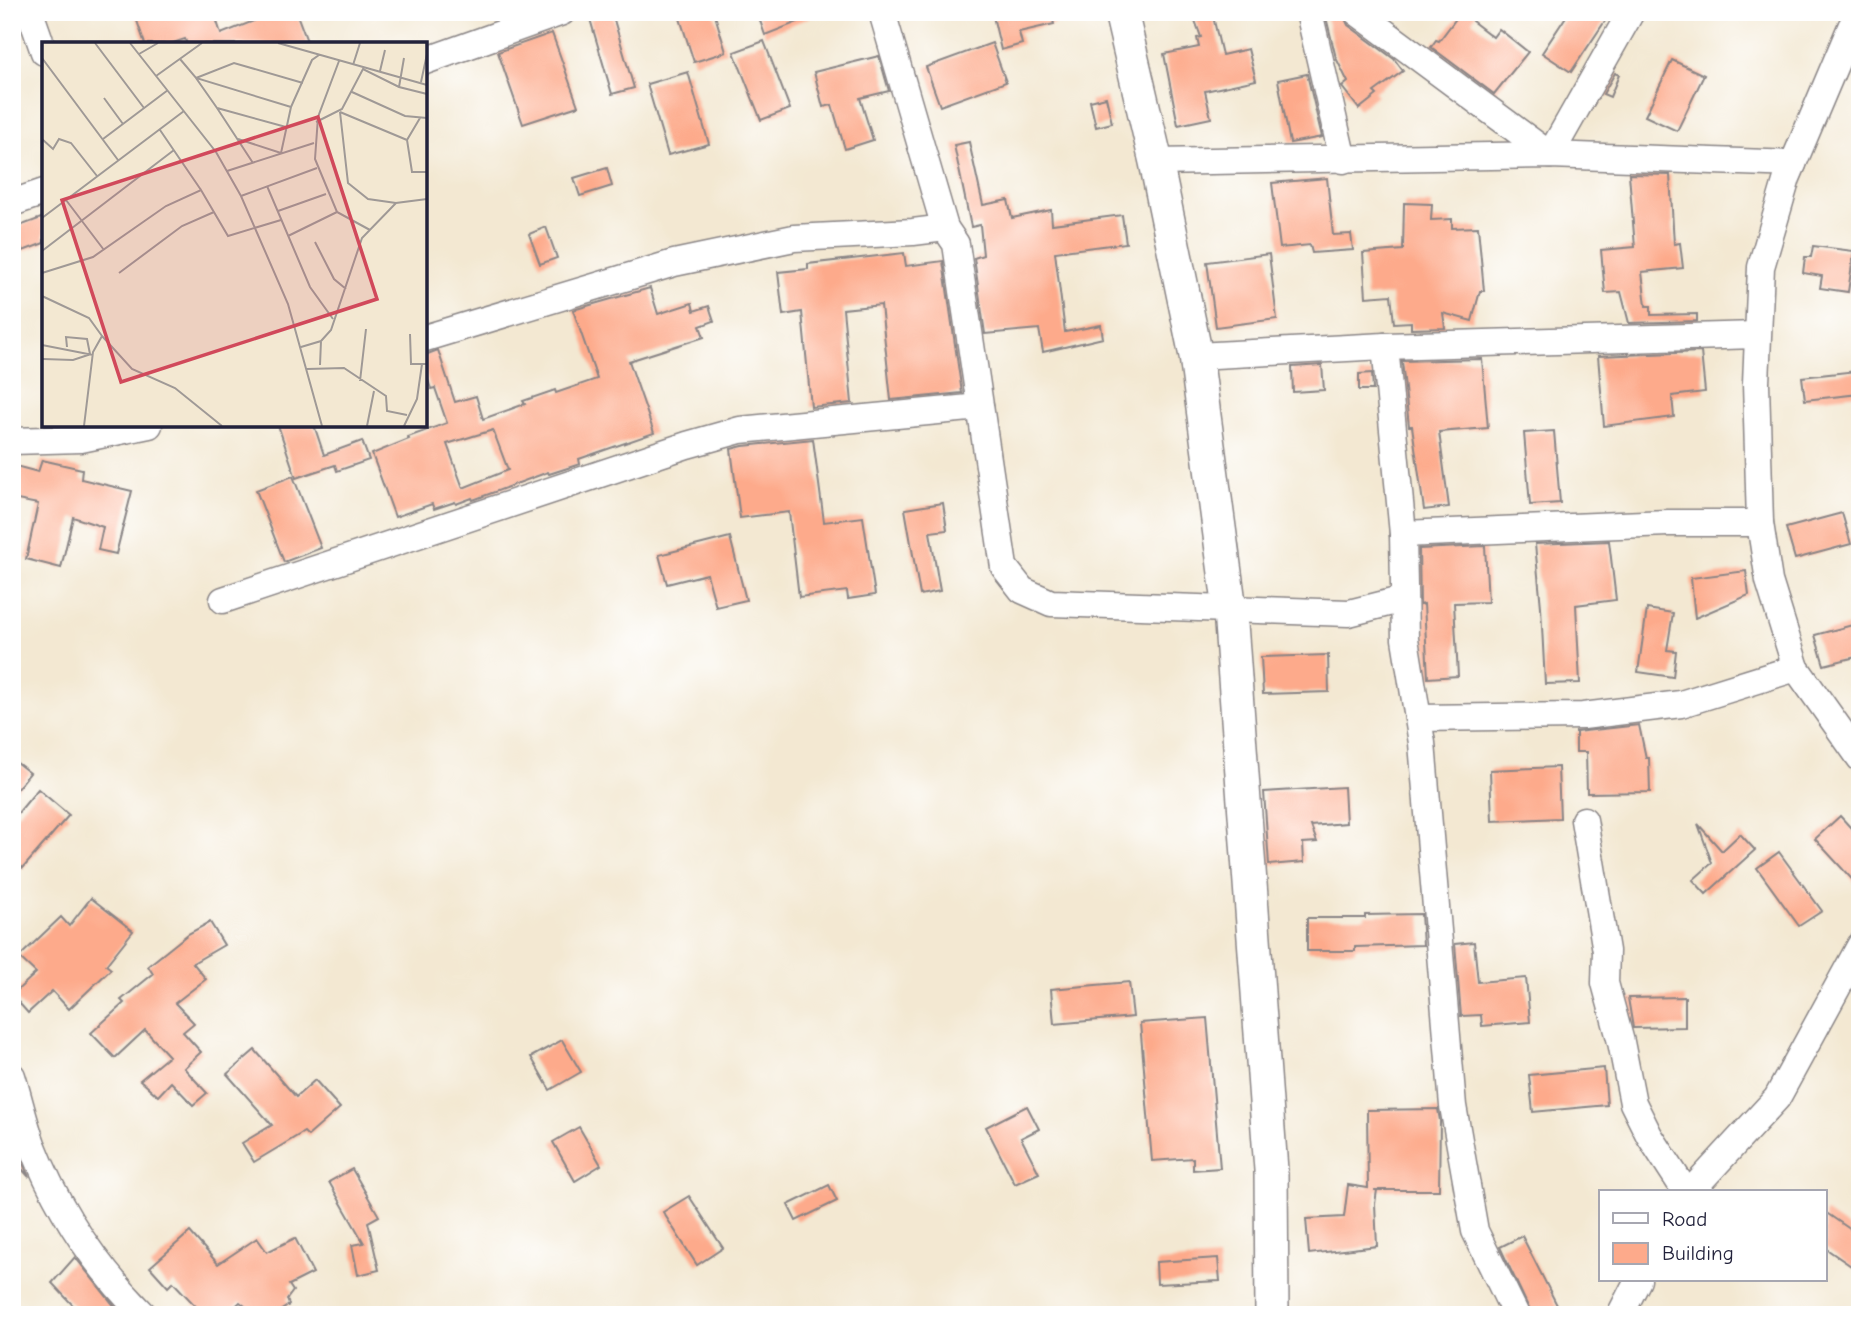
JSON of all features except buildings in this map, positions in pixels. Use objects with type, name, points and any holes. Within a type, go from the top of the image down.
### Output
[{"type":"main road","points":[[1121,12],[1156,162],[1196,356],[1230,610],[1271,1170],[1272,1315]]},
{"type":"street","points":[[30,12],[42,46]]},
{"type":"street","points":[[427,60],[562,12]]},
{"type":"street","points":[[882,12],[945,228],[956,244],[1004,567],[1023,590],[1051,603],[1230,610],[1349,612],[1404,599]]},
{"type":"street","points":[[1310,12],[1343,160]]},
{"type":"street","points":[[1357,12],[1550,155]]},
{"type":"street","points":[[1550,155],[1631,12]]},
{"type":"street","points":[[1857,22],[1793,163],[1761,267],[1757,335],[1760,523],[1769,581],[1796,668],[1860,758]]},
{"type":"street","points":[[1156,162],[1550,155],[1793,163]]},
{"type":"street","points":[[12,203],[42,193]]},
{"type":"street","points":[[427,337],[674,263],[794,239],[945,228]]},
{"type":"street","points":[[1196,356],[1385,346],[1757,335]]},
{"type":"street","points":[[1385,346],[1403,534],[1405,639],[1422,743],[1452,1107],[1475,1231],[1516,1315]]},
{"type":"street","points":[[223,600],[687,445],[740,430],[980,407]]},
{"type":"street","points":[[12,441],[81,439],[139,427]]},
{"type":"street","points":[[1403,534],[1668,523],[1760,523]]},
{"type":"street","points":[[1418,718],[1583,716],[1681,704],[1796,668]]},
{"type":"street","points":[[1584,820],[1606,951],[1605,983],[1621,1042],[1633,1104],[1649,1135],[1687,1190]]},
{"type":"street","points":[[1690,1190],[1777,1098],[1860,946]]},
{"type":"street","points":[[12,1076],[31,1142],[52,1191],[100,1267],[144,1315]]},
{"type":"street","points":[[1620,1315],[1636,1282]]}]
